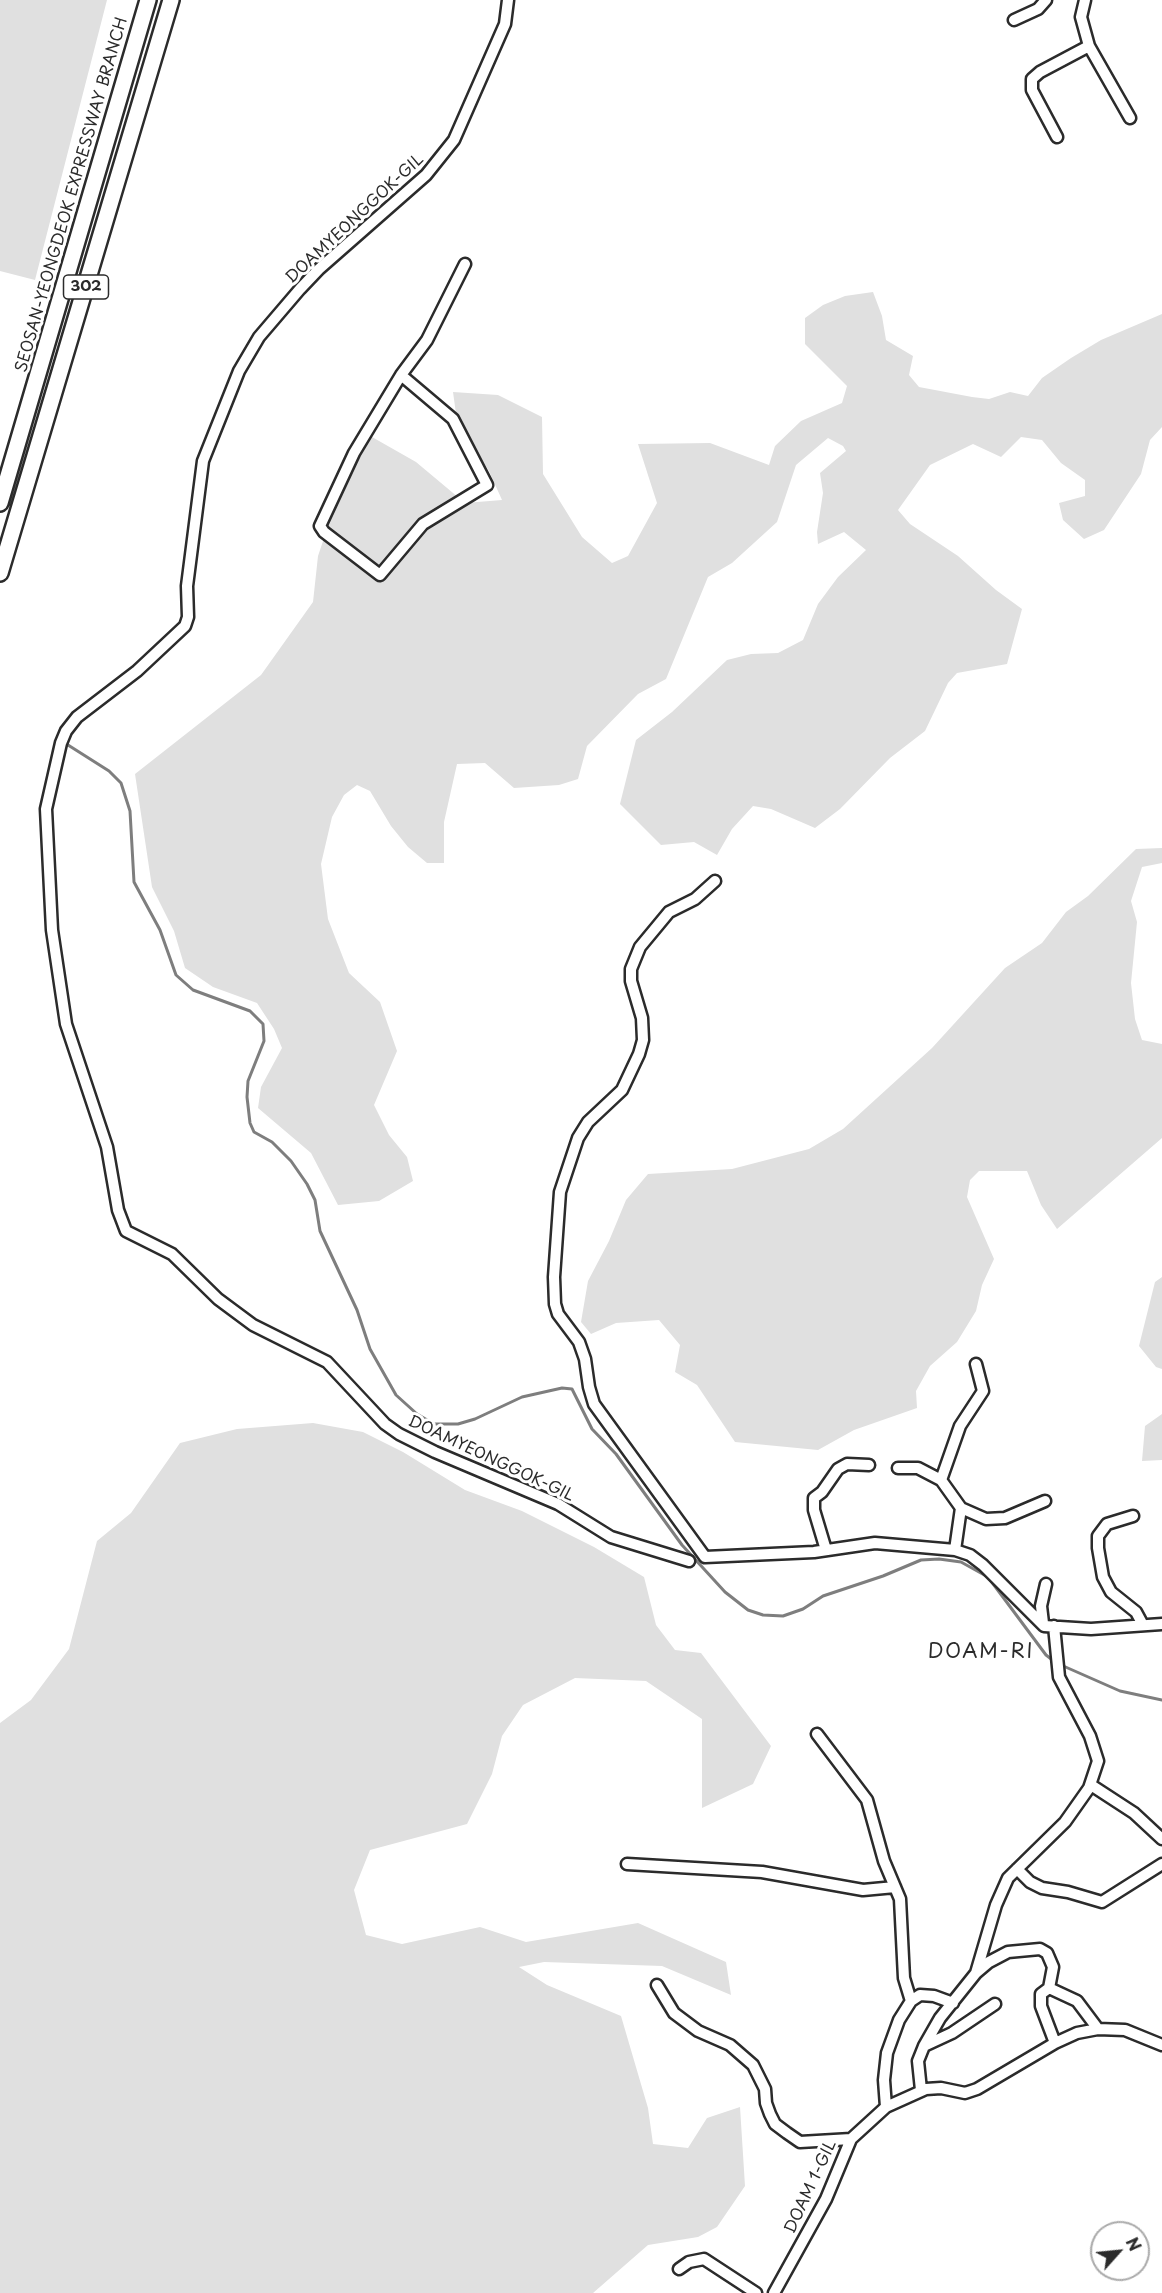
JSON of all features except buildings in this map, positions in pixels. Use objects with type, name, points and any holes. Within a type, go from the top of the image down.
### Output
[{"type":"highway","name":"SEOSAN-YEONGDEOK EXPRESSWAY BRANCH","points":[[0,503],[148,0]]},
{"type":"highway","name":"302","points":[[0,573],[171,0]]},
{"type":"street","name":"DOAMYEONGGOK-GIL","points":[[508,0],[505,24],[454,140],[426,175],[312,276],[259,337],[239,371],[203,461],[187,586],[188,617],[185,626],[137,671],[77,717],[66,731],[61,743],[46,809],[52,889],[52,930],[66,1024],[107,1147],[118,1210],[126,1231],[171,1254],[218,1299],[253,1325],[327,1362],[385,1424],[399,1434],[435,1452],[558,1504],[611,1537],[689,1561]]},
{"type":"street","points":[[1014,20],[1038,9],[1046,0]]},
{"type":"street","points":[[1084,0],[1081,16],[1089,46],[1130,118]]},
{"type":"street","points":[[1057,137],[1032,90],[1032,79],[1040,72],[1089,46]]},
{"type":"street","points":[[401,375],[453,419],[487,485],[423,524],[380,575],[324,532],[320,526],[354,453],[401,375],[428,340],[465,264]]},
{"type":"street","points":[[715,880],[701,895],[669,912],[659,921],[640,947],[631,969],[631,981],[642,1018],[644,1040],[622,1090],[588,1122],[568,1163],[560,1191],[553,1292],[558,1314],[579,1342],[585,1359],[594,1404],[705,1557],[826,1550],[875,1543],[955,1550],[983,1565],[1032,1616],[1049,1625],[1091,1629],[1162,1624]]},
{"type":"street","points":[[941,1480],[960,1426],[982,1391],[976,1364]]},
{"type":"street","points":[[826,1550],[814,1510],[814,1498],[822,1492],[838,1469],[847,1464],[869,1465]]},
{"type":"street","points":[[898,1468],[918,1468],[941,1480],[961,1508],[986,1519],[998,1519],[1045,1501]]},
{"type":"street","points":[[955,1550],[961,1508]]},
{"type":"street","points":[[1133,1516],[1107,1524],[1098,1536],[1098,1548],[1103,1577],[1110,1592],[1136,1612],[1143,1625]]},
{"type":"street","points":[[976,1973],[996,1905],[1008,1878],[1065,1822],[1091,1785],[1098,1761],[1090,1736],[1059,1677],[1057,1655],[1041,1606],[1046,1584]]},
{"type":"street","points":[[817,1734],[867,1800],[884,1861],[900,1899],[904,1978],[911,2001]]},
{"type":"street","points":[[1091,1785],[1134,1813],[1162,1839]]},
{"type":"street","points":[[627,1864],[762,1872],[863,1890],[895,1887]]},
{"type":"street","points":[[1017,1869],[1030,1882],[1042,1888],[1068,1892],[1102,1902],[1162,1864]]},
{"type":"street","points":[[1055,2043],[1041,2006],[1041,1994],[1049,1988],[1053,1967],[1047,1953],[1041,1949],[1008,1952],[989,1962],[976,1973],[940,2019],[918,2061],[921,2090],[940,2088],[965,2093],[977,2089],[1055,2043],[1077,2033],[1098,2029],[1125,2030],[1162,2045]]},
{"type":"street","points":[[657,1985],[665,2001],[680,2019],[698,2031],[730,2045],[753,2065],[765,2089],[770,2114],[776,2124],[786,2133],[800,2142],[851,2139]]},
{"type":"street","points":[[1049,1988],[1077,2001],[1098,2029]]},
{"type":"street","points":[[886,2107],[884,2080],[887,2053],[899,2020],[911,2001],[920,1995],[934,1996],[953,2003]]},
{"type":"street","points":[[924,2046],[952,2033],[995,2004]]},
{"type":"street","name":"DOAM 1-GIL","points":[[774,2293],[826,2199],[851,2139],[886,2107],[921,2090]]},
{"type":"street","points":[[679,2269],[689,2262],[704,2259],[756,2293]]},
{"type":"shaded area","points":[[0,0],[107,0],[35,280],[0,271]]},
{"type":"shaded area","points":[[873,292],[882,316],[886,340],[913,356],[909,375],[919,387],[989,399],[1010,392],[1028,396],[1042,378],[1071,358],[1101,340],[1162,314],[1162,427],[1150,440],[1141,474],[1104,530],[1084,539],[1063,520],[1059,503],[1085,496],[1085,480],[1061,463],[1042,440],[1021,437],[1001,457],[973,444],[930,465],[898,510],[910,524],[958,556],[996,590],[1022,609],[1007,664],[957,673],[948,683],[925,731],[890,758],[840,809],[815,828],[771,809],[753,806],[732,829],[717,855],[694,842],[661,845],[620,804],[636,740],[672,712],[727,660],[751,654],[778,653],[803,640],[818,604],[838,577],[866,550],[844,532],[818,544],[817,532],[823,493],[820,473],[846,451],[843,446],[828,438],[796,465],[777,522],[732,563],[708,577],[666,679],[638,694],[587,746],[578,779],[559,785],[514,788],[485,763],[457,764],[444,822],[444,863],[427,863],[408,847],[391,826],[370,791],[357,785],[344,795],[332,817],[321,864],[328,919],[349,973],[380,1002],[397,1051],[374,1105],[389,1135],[407,1157],[413,1181],[379,1201],[338,1205],[311,1153],[258,1108],[261,1087],[282,1048],[274,1029],[257,1003],[213,987],[185,968],[174,931],[152,887],[135,774],[261,675],[313,602],[318,556],[347,470],[372,437],[416,462],[465,503],[502,500],[489,471],[457,421],[453,392],[498,395],[542,417],[543,474],[582,537],[612,563],[628,556],[657,503],[638,444],[710,443],[769,465],[775,446],[801,421],[842,403],[847,386],[805,344],[805,318],[823,305],[845,296]]},
{"type":"shaded area","points":[[1162,848],[1162,863],[1142,867],[1131,901],[1137,922],[1131,983],[1135,1019],[1142,1040],[1162,1044],[1162,1138],[1057,1229],[1041,1205],[1027,1171],[979,1171],[970,1180],[967,1197],[994,1259],[982,1285],[976,1311],[957,1342],[930,1366],[916,1391],[917,1408],[854,1430],[818,1450],[735,1442],[697,1385],[675,1372],[680,1345],[659,1320],[616,1323],[591,1334],[581,1322],[588,1281],[609,1241],[626,1200],[648,1174],[732,1169],[809,1149],[843,1129],[932,1048],[1005,968],[1042,943],[1066,912],[1088,896],[1136,849]]},
{"type":"shaded area","points":[[1162,1277],[1162,1369],[1156,1367],[1139,1346],[1155,1282]]},
{"type":"shaded area","points":[[1162,1414],[1162,1460],[1142,1461],[1145,1426]]},
{"type":"shaded area","points":[[313,1423],[363,1432],[403,1452],[465,1490],[522,1511],[594,1547],[644,1577],[656,1625],[675,1650],[701,1653],[771,1746],[753,1784],[702,1808],[702,1719],[646,1681],[575,1678],[523,1705],[502,1736],[492,1774],[467,1824],[370,1850],[354,1890],[366,1935],[402,1944],[480,1927],[526,1942],[638,1923],[726,1962],[731,1995],[662,1966],[544,1962],[519,1967],[547,1985],[621,2016],[648,2108],[653,2144],[688,2148],[707,2118],[740,2107],[745,2186],[717,2227],[698,2237],[648,2245],[593,2293],[0,2293],[0,1723],[31,1700],[69,1649],[97,1541],[131,1513],[180,1443],[237,1429]]},
{"type":"waterway","points":[[68,745],[109,771],[121,783],[130,811],[134,882],[160,930],[176,975],[193,990],[250,1011],[263,1024],[264,1041],[248,1081],[250,1123],[254,1132],[272,1142],[291,1161],[307,1184],[315,1200],[320,1231],[357,1310],[370,1349],[396,1395],[417,1414],[434,1424],[458,1424],[475,1419],[522,1397],[562,1388],[572,1389],[592,1429],[616,1454],[682,1545],[725,1592],[748,1610],[763,1615],[783,1616],[803,1609],[823,1596],[883,1576],[921,1560],[939,1559],[961,1562],[988,1577],[1046,1655],[1055,1662]]},
{"type":"waterway","points":[[1061,1665],[1120,1691],[1162,1700]]},
{"type":"district","name":"DOAM-RI","points":[[981,1652]]}]
